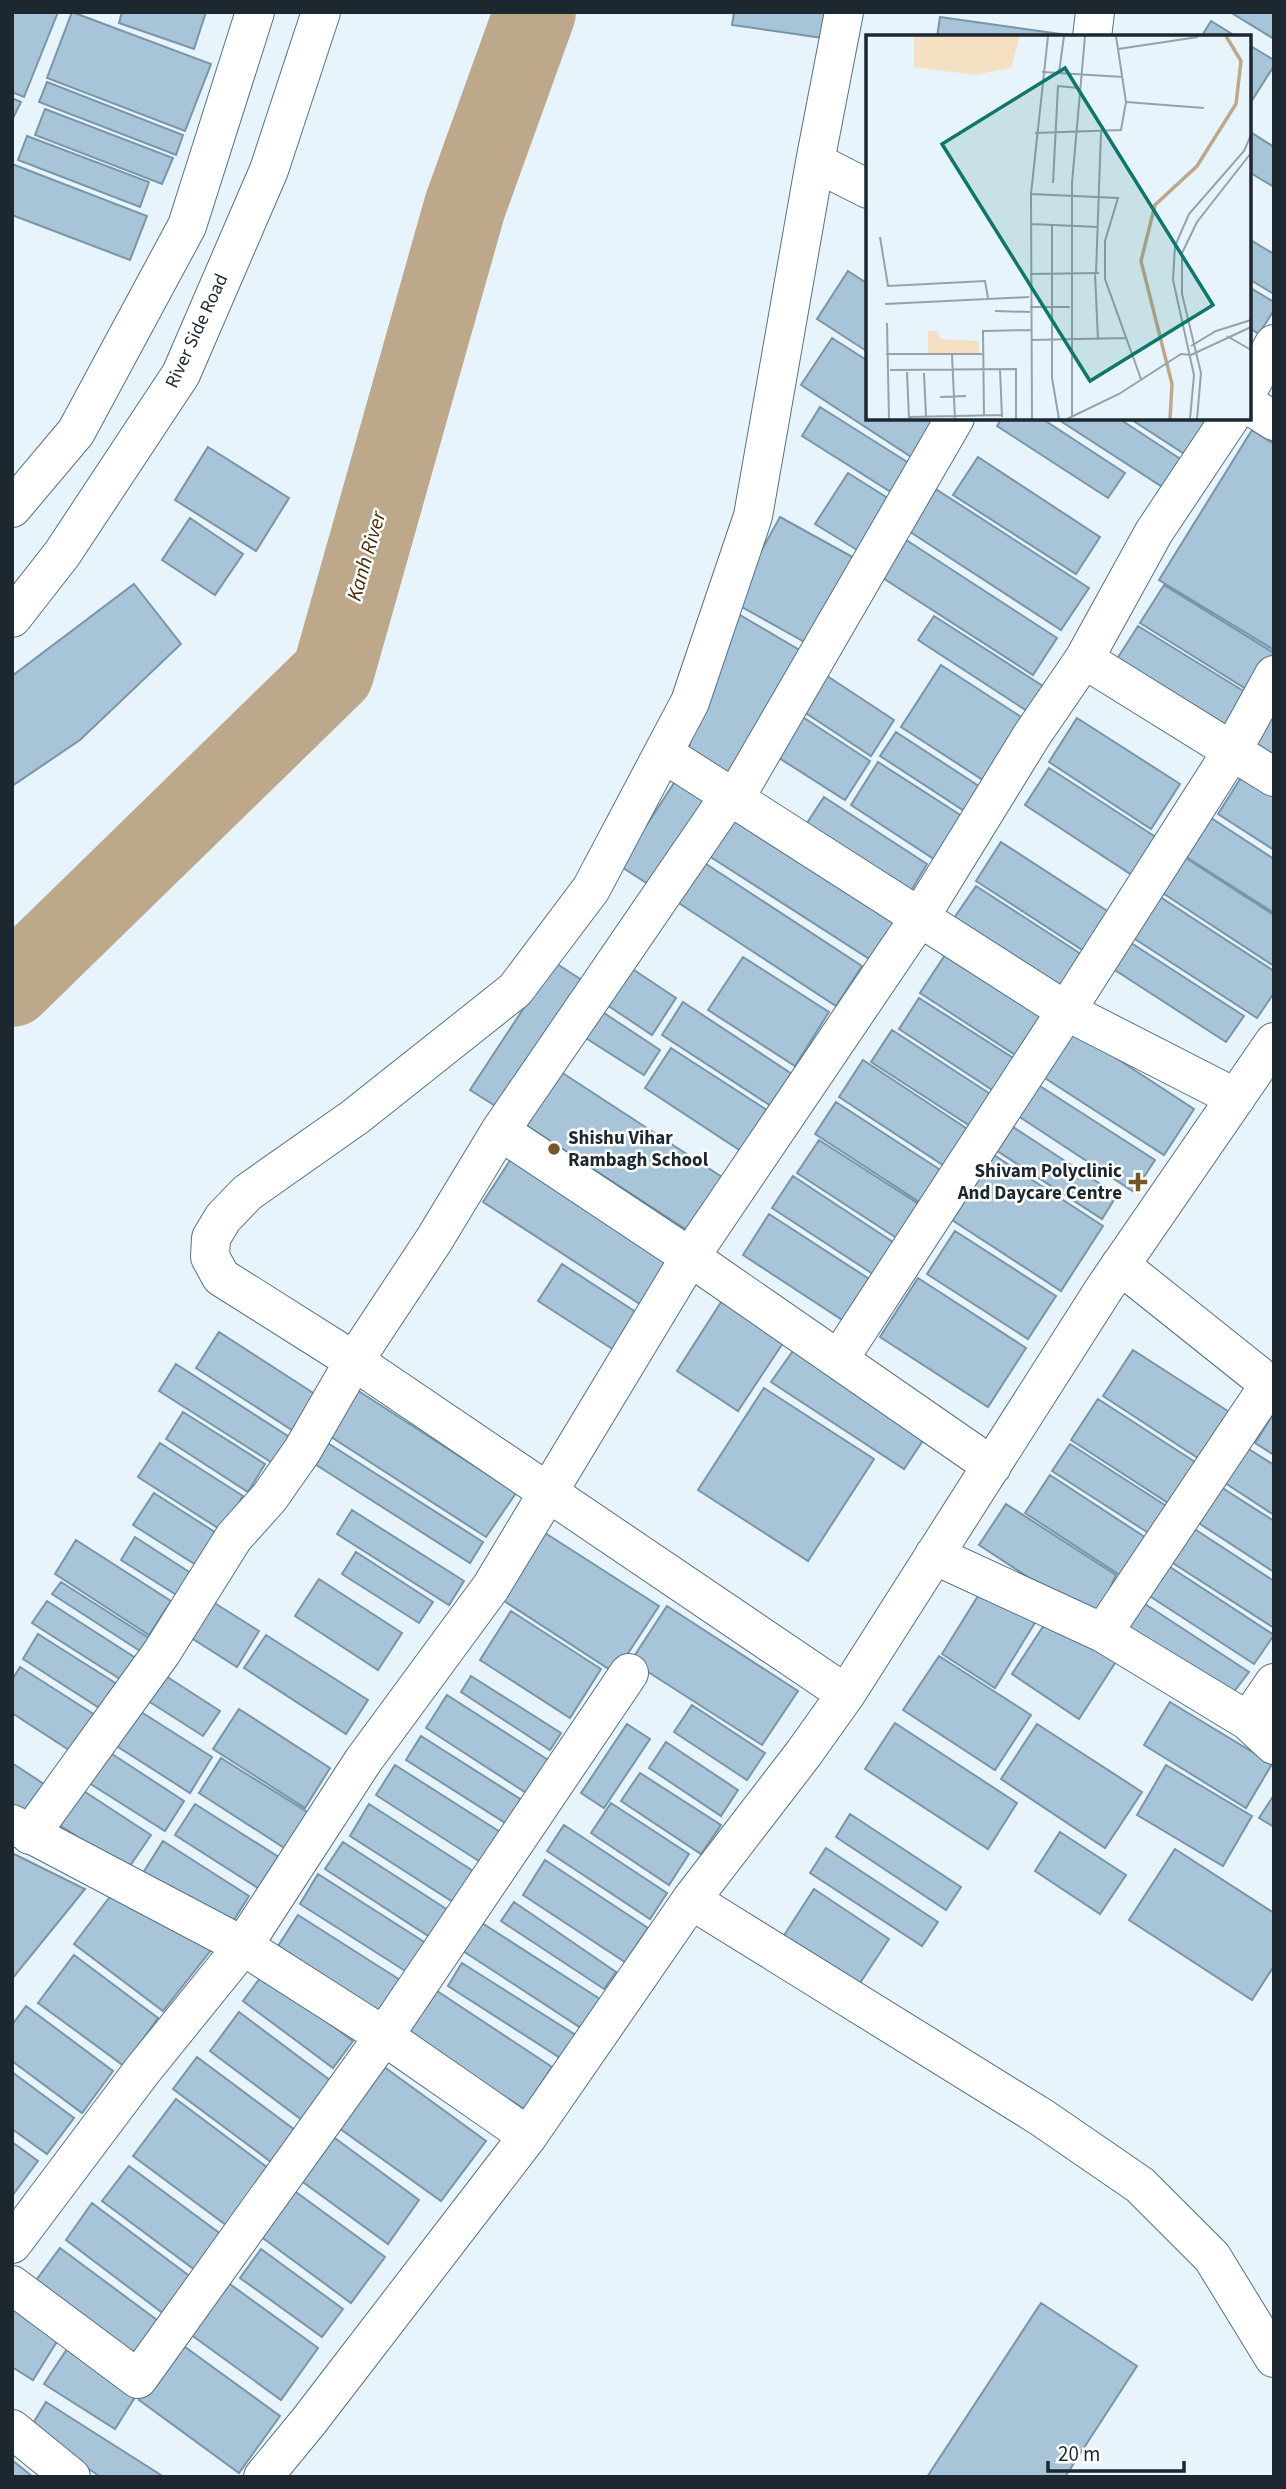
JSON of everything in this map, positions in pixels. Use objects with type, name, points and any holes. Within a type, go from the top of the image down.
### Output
[{"type":"street","points":[[12,508],[76,432],[187,226],[255,12]]},
{"type":"street","name":"River Side Road","points":[[12,618],[62,554],[181,374],[269,170],[321,12]]},
{"type":"street","points":[[844,12],[753,516],[690,702],[591,889],[515,990],[355,1117],[247,1194],[223,1218],[211,1238],[210,1257],[221,1277],[354,1361],[846,1694]]},
{"type":"street","points":[[1091,35],[1095,12]]},
{"type":"street","points":[[815,162],[866,188]]},
{"type":"street","points":[[1251,384],[1274,344]]},
{"type":"street","points":[[1251,406],[1274,421]]},
{"type":"street","points":[[528,2136],[384,2036],[243,1946],[21,1829],[162,1651],[234,1537],[269,1498],[302,1451],[354,1361],[434,1240],[500,1131],[732,796],[954,420]]},
{"type":"street","points":[[12,2244],[142,2071],[243,1946],[363,1761],[491,1587],[690,1257],[919,917],[1032,734],[1084,659],[1154,532],[1229,420]]},
{"type":"street","points":[[1084,659],[1274,777]]},
{"type":"street","points":[[839,1359],[1232,751],[1274,674]]},
{"type":"street","points":[[663,753],[1066,1011],[1236,1098]]},
{"type":"street","points":[[263,2477],[528,2136],[691,1900],[846,1694],[1120,1265],[1274,1042]]},
{"type":"street","points":[[500,1131],[690,1257],[992,1465]]},
{"type":"street","points":[[1103,1633],[1272,1386],[1120,1265]]},
{"type":"street","points":[[934,1555],[1103,1633],[1261,1733],[1274,1683]]},
{"type":"street","points":[[12,2285],[138,2379],[384,2036],[629,1673]]},
{"type":"street","points":[[691,1900],[1041,2117],[1139,2185],[1212,2257],[1274,2358]]},
{"type":"street","points":[[12,2428],[68,2476]]},
{"type":"building","points":[[12,12],[58,12],[24,97],[12,92]]},
{"type":"building","points":[[72,12],[211,64],[185,131],[47,78]]},
{"type":"building","points":[[122,12],[206,12],[194,49],[119,23]]},
{"type":"building","points":[[734,12],[833,12],[830,39],[732,25]]},
{"type":"building","points":[[1230,12],[1274,12],[1274,39]]},
{"type":"building","points":[[940,17],[1068,35],[937,35]]},
{"type":"building","points":[[1211,21],[1234,35],[1202,35]]},
{"type":"building","points":[[1251,46],[1274,60],[1274,66],[1251,102]]},
{"type":"building","points":[[47,82],[183,135],[176,155],[39,102]]},
{"type":"building","points":[[12,98],[21,102],[12,120]]},
{"type":"building","points":[[45,109],[173,158],[162,184],[35,135]]},
{"type":"building","points":[[1251,132],[1274,147],[1274,187],[1251,173]]},
{"type":"building","points":[[27,136],[149,182],[140,207],[18,160]]},
{"type":"building","points":[[12,164],[147,216],[130,260],[12,215]]},
{"type":"building","points":[[1251,240],[1274,254],[1274,294],[1251,280]]},
{"type":"building","points":[[848,271],[866,283],[866,351],[817,319]]},
{"type":"building","points":[[1251,288],[1274,302],[1274,310],[1259,334],[1251,329]]},
{"type":"building","points":[[832,338],[866,360],[866,420],[942,420],[916,460],[801,385]]},
{"type":"building","points":[[820,407],[920,470],[902,499],[802,436]]},
{"type":"building","points":[[1001,420],[1044,420],[1125,473],[1108,498],[997,426]]},
{"type":"building","points":[[1059,420],[1121,420],[1182,460],[1164,488]]},
{"type":"building","points":[[1132,420],[1209,420],[1186,455]]},
{"type":"building","points":[[1252,430],[1274,444],[1274,650],[1159,580]]},
{"type":"building","points":[[208,447],[289,498],[256,551],[175,500]]},
{"type":"building","points":[[978,457],[1100,537],[1076,574],[953,495]]},
{"type":"building","points":[[848,473],[894,502],[862,553],[815,524]]},
{"type":"building","points":[[928,484],[1089,588],[1061,630],[901,526]]},
{"type":"building","points":[[780,517],[856,559],[808,644],[733,602]]},
{"type":"building","points":[[190,518],[243,554],[215,595],[162,560]]},
{"type":"building","points":[[897,534],[1057,638],[1033,675],[872,571]]},
{"type":"building","points":[[134,584],[181,644],[80,740],[12,786],[12,676]]},
{"type":"building","points":[[1164,585],[1274,653],[1251,692],[1140,623]]},
{"type":"building","points":[[735,612],[808,655],[730,779],[687,754],[711,672]]},
{"type":"building","points":[[934,616],[1046,688],[1030,713],[918,640]]},
{"type":"building","points":[[1138,626],[1250,695],[1228,732],[1115,662]]},
{"type":"building","points":[[941,665],[1029,722],[989,784],[901,727]]},
{"type":"building","points":[[815,668],[894,720],[871,756],[792,704]]},
{"type":"building","points":[[1274,708],[1274,765],[1248,749]]},
{"type":"building","points":[[795,712],[870,761],[845,800],[768,751]]},
{"type":"building","points":[[1077,718],[1180,784],[1151,829],[1049,762]]},
{"type":"building","points":[[896,732],[988,792],[972,816],[880,756]]},
{"type":"building","points":[[878,762],[965,818],[937,861],[851,805]]},
{"type":"building","points":[[1049,768],[1162,841],[1138,879],[1025,805]]},
{"type":"building","points":[[1244,773],[1274,792],[1274,850],[1218,814]]},
{"type":"building","points":[[678,777],[713,800],[656,889],[620,866]]},
{"type":"building","points":[[824,797],[927,864],[911,891],[807,823]]},
{"type":"building","points":[[737,805],[901,913],[871,960],[706,854]]},
{"type":"building","points":[[1202,812],[1274,859],[1274,913],[1177,851]]},
{"type":"building","points":[[1001,842],[1115,916],[1090,955],[976,881]]},
{"type":"building","points":[[1175,851],[1274,915],[1274,966],[1152,886]]},
{"type":"building","points":[[697,858],[862,966],[836,1006],[671,898]]},
{"type":"building","points":[[976,886],[1084,956],[1061,992],[952,921]]},
{"type":"building","points":[[1151,891],[1274,971],[1274,993],[1257,1018],[1124,932]]},
{"type":"building","points":[[1122,937],[1244,1016],[1226,1042],[1104,963]]},
{"type":"building","points":[[949,949],[1050,1014],[1020,1058],[920,993]]},
{"type":"building","points":[[743,957],[829,1012],[795,1066],[708,1010]]},
{"type":"building","points":[[554,962],[591,986],[508,1114],[470,1090]]},
{"type":"building","points":[[628,966],[676,998],[652,1035],[604,1003]]},
{"type":"building","points":[[919,998],[1018,1061],[997,1093],[899,1029]]},
{"type":"building","points":[[683,1002],[792,1074],[771,1106],[662,1035]]},
{"type":"building","points":[[601,1011],[660,1050],[644,1075],[584,1037]]},
{"type":"building","points":[[1064,1024],[1194,1109],[1164,1155],[1034,1071]]},
{"type":"building","points":[[892,1030],[998,1099],[978,1131],[871,1062]]},
{"type":"building","points":[[671,1048],[770,1112],[744,1153],[645,1088]]},
{"type":"building","points":[[863,1060],[972,1132],[949,1169],[839,1097]]},
{"type":"building","points":[[558,1070],[725,1179],[690,1232],[524,1124]]},
{"type":"building","points":[[1029,1079],[1155,1160],[1134,1192],[1009,1110]]},
{"type":"building","points":[[836,1102],[945,1173],[924,1205],[815,1134]]},
{"type":"building","points":[[1007,1123],[1117,1195],[1102,1219],[991,1147]]},
{"type":"building","points":[[819,1140],[928,1210],[906,1244],[797,1173]]},
{"type":"building","points":[[515,1153],[675,1258],[643,1306],[483,1202]]},
{"type":"building","points":[[994,1155],[1103,1226],[1061,1291],[952,1220]]},
{"type":"building","points":[[793,1176],[902,1248],[882,1280],[772,1208]]},
{"type":"building","points":[[769,1214],[880,1286],[853,1327],[743,1255]]},
{"type":"building","points":[[955,1231],[1056,1296],[1028,1339],[927,1274]]},
{"type":"building","points":[[562,1264],[642,1316],[617,1352],[538,1301]]},
{"type":"building","points":[[918,1278],[1026,1348],[988,1407],[880,1337]]},
{"type":"building","points":[[725,1296],[787,1337],[738,1411],[677,1371]]},
{"type":"building","points":[[219,1332],[321,1398],[298,1434],[196,1368]]},
{"type":"building","points":[[797,1345],[930,1430],[904,1469],[771,1382]]},
{"type":"building","points":[[1133,1350],[1234,1415],[1204,1462],[1103,1396]]},
{"type":"building","points":[[176,1364],[291,1438],[274,1464],[159,1391]]},
{"type":"building","points":[[354,1388],[516,1493],[486,1537],[325,1433]]},
{"type":"building","points":[[764,1388],[874,1459],[808,1561],[698,1490]]},
{"type":"building","points":[[1098,1399],[1209,1471],[1182,1512],[1071,1440]]},
{"type":"building","points":[[183,1412],[265,1464],[248,1492],[166,1439]]},
{"type":"building","points":[[1274,1413],[1274,1455],[1255,1443]]},
{"type":"building","points":[[323,1440],[483,1542],[470,1563],[310,1461]]},
{"type":"building","points":[[160,1443],[243,1496],[221,1530],[138,1477]]},
{"type":"building","points":[[1070,1444],[1168,1507],[1150,1534],[1052,1471]]},
{"type":"building","points":[[1244,1446],[1274,1465],[1274,1515],[1222,1481]]},
{"type":"building","points":[[1050,1475],[1154,1543],[1129,1581],[1025,1513]]},
{"type":"building","points":[[1221,1487],[1274,1521],[1274,1572],[1197,1522]]},
{"type":"building","points":[[154,1493],[221,1536],[201,1568],[133,1525]]},
{"type":"building","points":[[1006,1504],[1116,1575],[1095,1621],[979,1545]]},
{"type":"building","points":[[352,1510],[464,1581],[449,1605],[337,1534]]},
{"type":"building","points":[[1190,1526],[1274,1581],[1274,1628],[1168,1560]]},
{"type":"building","points":[[542,1531],[659,1606],[615,1673],[498,1597]]},
{"type":"building","points":[[135,1537],[197,1577],[183,1599],[121,1560]]},
{"type":"building","points":[[76,1540],[171,1601],[149,1635],[55,1574]]},
{"type":"building","points":[[356,1552],[433,1602],[419,1623],[342,1574]]},
{"type":"building","points":[[1167,1565],[1274,1635],[1254,1664],[1148,1595]]},
{"type":"building","points":[[319,1579],[402,1633],[378,1670],[295,1616]]},
{"type":"building","points":[[61,1582],[152,1640],[143,1653],[52,1594]]},
{"type":"building","points":[[983,1588],[1036,1621],[995,1688],[942,1654]]},
{"type":"building","points":[[205,1597],[259,1631],[237,1667],[182,1632]]},
{"type":"building","points":[[1139,1600],[1249,1672],[1226,1702],[1116,1636]]},
{"type":"building","points":[[47,1601],[142,1662],[128,1684],[32,1623]]},
{"type":"building","points":[[667,1606],[798,1691],[762,1745],[631,1661]]},
{"type":"building","points":[[511,1611],[601,1669],[570,1718],[480,1660]]},
{"type":"building","points":[[1050,1616],[1117,1660],[1079,1719],[1012,1674]]},
{"type":"building","points":[[38,1634],[117,1684],[101,1709],[23,1659]]},
{"type":"building","points":[[266,1635],[368,1700],[346,1734],[244,1668]]},
{"type":"building","points":[[939,1656],[1031,1715],[995,1770],[903,1710]]},
{"type":"building","points":[[20,1667],[106,1722],[83,1759],[12,1713],[12,1680]]},
{"type":"building","points":[[158,1671],[220,1711],[203,1736],[142,1697]]},
{"type":"building","points":[[471,1676],[561,1733],[550,1750],[461,1692]]},
{"type":"building","points":[[447,1695],[556,1765],[534,1798],[426,1728]]},
{"type":"building","points":[[1170,1702],[1272,1764],[1246,1808],[1144,1745]]},
{"type":"building","points":[[127,1703],[212,1757],[190,1793],[104,1738]]},
{"type":"building","points":[[692,1705],[765,1753],[747,1780],[674,1732]]},
{"type":"building","points":[[239,1709],[330,1768],[305,1808],[213,1749]]},
{"type":"building","points":[[895,1723],[1017,1803],[988,1849],[865,1769]]},
{"type":"building","points":[[627,1724],[650,1739],[604,1808],[581,1793]]},
{"type":"building","points":[[1037,1724],[1142,1792],[1105,1848],[1001,1779]]},
{"type":"building","points":[[421,1736],[525,1802],[510,1826],[406,1760]]},
{"type":"building","points":[[666,1742],[738,1790],[721,1816],[649,1768]]},
{"type":"building","points":[[109,1752],[184,1801],[165,1831],[89,1783]]},
{"type":"building","points":[[221,1758],[309,1813],[286,1849],[199,1793]]},
{"type":"building","points":[[12,1763],[53,1790],[33,1821],[12,1808]]},
{"type":"building","points":[[395,1765],[508,1837],[488,1867],[376,1795]]},
{"type":"building","points":[[1166,1765],[1252,1816],[1223,1866],[1137,1815]]},
{"type":"building","points":[[640,1773],[721,1825],[701,1854],[621,1801]]},
{"type":"building","points":[[76,1786],[151,1835],[128,1869],[53,1821]]},
{"type":"building","points":[[1274,1795],[1274,1827],[1259,1818]]},
{"type":"building","points":[[611,1803],[689,1854],[669,1885],[591,1833]]},
{"type":"building","points":[[195,1804],[282,1859],[261,1890],[175,1835]]},
{"type":"building","points":[[369,1804],[484,1878],[464,1909],[350,1836]]},
{"type":"building","points":[[850,1814],[961,1887],[946,1910],[836,1837]]},
{"type":"building","points":[[564,1825],[667,1893],[650,1919],[547,1851]]},
{"type":"building","points":[[1060,1832],[1126,1875],[1100,1914],[1035,1871]]},
{"type":"building","points":[[163,1841],[249,1896],[227,1931],[141,1876]]},
{"type":"building","points":[[343,1842],[454,1914],[436,1941],[325,1869]]},
{"type":"building","points":[[826,1848],[938,1922],[922,1946],[810,1873]]},
{"type":"building","points":[[1175,1849],[1274,1913],[1274,1966],[1252,2000],[1129,1920]]},
{"type":"building","points":[[12,1853],[85,1889],[12,1979]]},
{"type":"building","points":[[545,1860],[648,1928],[625,1962],[523,1895]]},
{"type":"building","points":[[318,1874],[429,1945],[410,1974],[300,1904]]},
{"type":"building","points":[[814,1889],[889,1939],[856,1989],[781,1940]]},
{"type":"building","points":[[115,1890],[215,1945],[163,2011],[74,1944]]},
{"type":"building","points":[[514,1902],[616,1972],[604,1989],[501,1921]]},
{"type":"building","points":[[298,1915],[408,1985],[381,2027],[271,1957]]},
{"type":"building","points":[[482,1923],[600,1999],[581,2028],[463,1951]]},
{"type":"building","points":[[74,1955],[158,2018],[124,2066],[38,2003]]},
{"type":"building","points":[[462,1963],[579,2037],[565,2061],[448,1986]]},
{"type":"building","points":[[263,1974],[353,2041],[333,2068],[243,2001]]},
{"type":"building","points":[[428,1985],[552,2067],[524,2109],[400,2028]]},
{"type":"building","points":[[26,2006],[113,2071],[82,2113],[12,2061],[12,2025]]},
{"type":"building","points":[[239,2012],[331,2081],[302,2120],[210,2051]]},
{"type":"building","points":[[197,2057],[299,2133],[275,2165],[173,2089]]},
{"type":"building","points":[[376,2061],[486,2141],[441,2201],[332,2123]]},
{"type":"building","points":[[12,2072],[74,2118],[47,2154],[12,2129]]},
{"type":"building","points":[[176,2099],[268,2168],[226,2225],[133,2156]]},
{"type":"building","points":[[328,2133],[419,2200],[388,2244],[296,2177]]},
{"type":"building","points":[[12,2142],[38,2161],[12,2196]]},
{"type":"building","points":[[129,2166],[222,2235],[195,2270],[102,2201]]},
{"type":"building","points":[[289,2187],[385,2257],[351,2303],[256,2233]]},
{"type":"building","points":[[92,2203],[192,2278],[164,2314],[66,2240]]},
{"type":"building","points":[[60,2248],[161,2323],[132,2363],[31,2287]]},
{"type":"building","points":[[261,2249],[343,2309],[322,2337],[240,2278]]},
{"type":"building","points":[[227,2282],[318,2348],[281,2400],[190,2334]]},
{"type":"building","points":[[1041,2303],[1137,2366],[1065,2477],[927,2477]]},
{"type":"building","points":[[12,2304],[61,2335],[33,2380],[12,2367]]},
{"type":"building","points":[[181,2344],[280,2416],[239,2473],[139,2400]]},
{"type":"building","points":[[67,2349],[137,2394],[115,2429],[44,2384]]},
{"type":"building","points":[[46,2402],[164,2477],[101,2477],[29,2430]]},
{"type":"building","points":[[12,2460],[33,2477],[12,2477]]},
{"type":"waterway","name":"Kanh River","points":[[12,986],[333,673],[465,206],[535,12]]},
{"type":"place","name":"Shishu Vihar Rambagh School","points":[[554,1149]]},
{"type":"place","name":"Shivam Polyclinic And Daycare Centre","points":[[1138,1182]]}]
